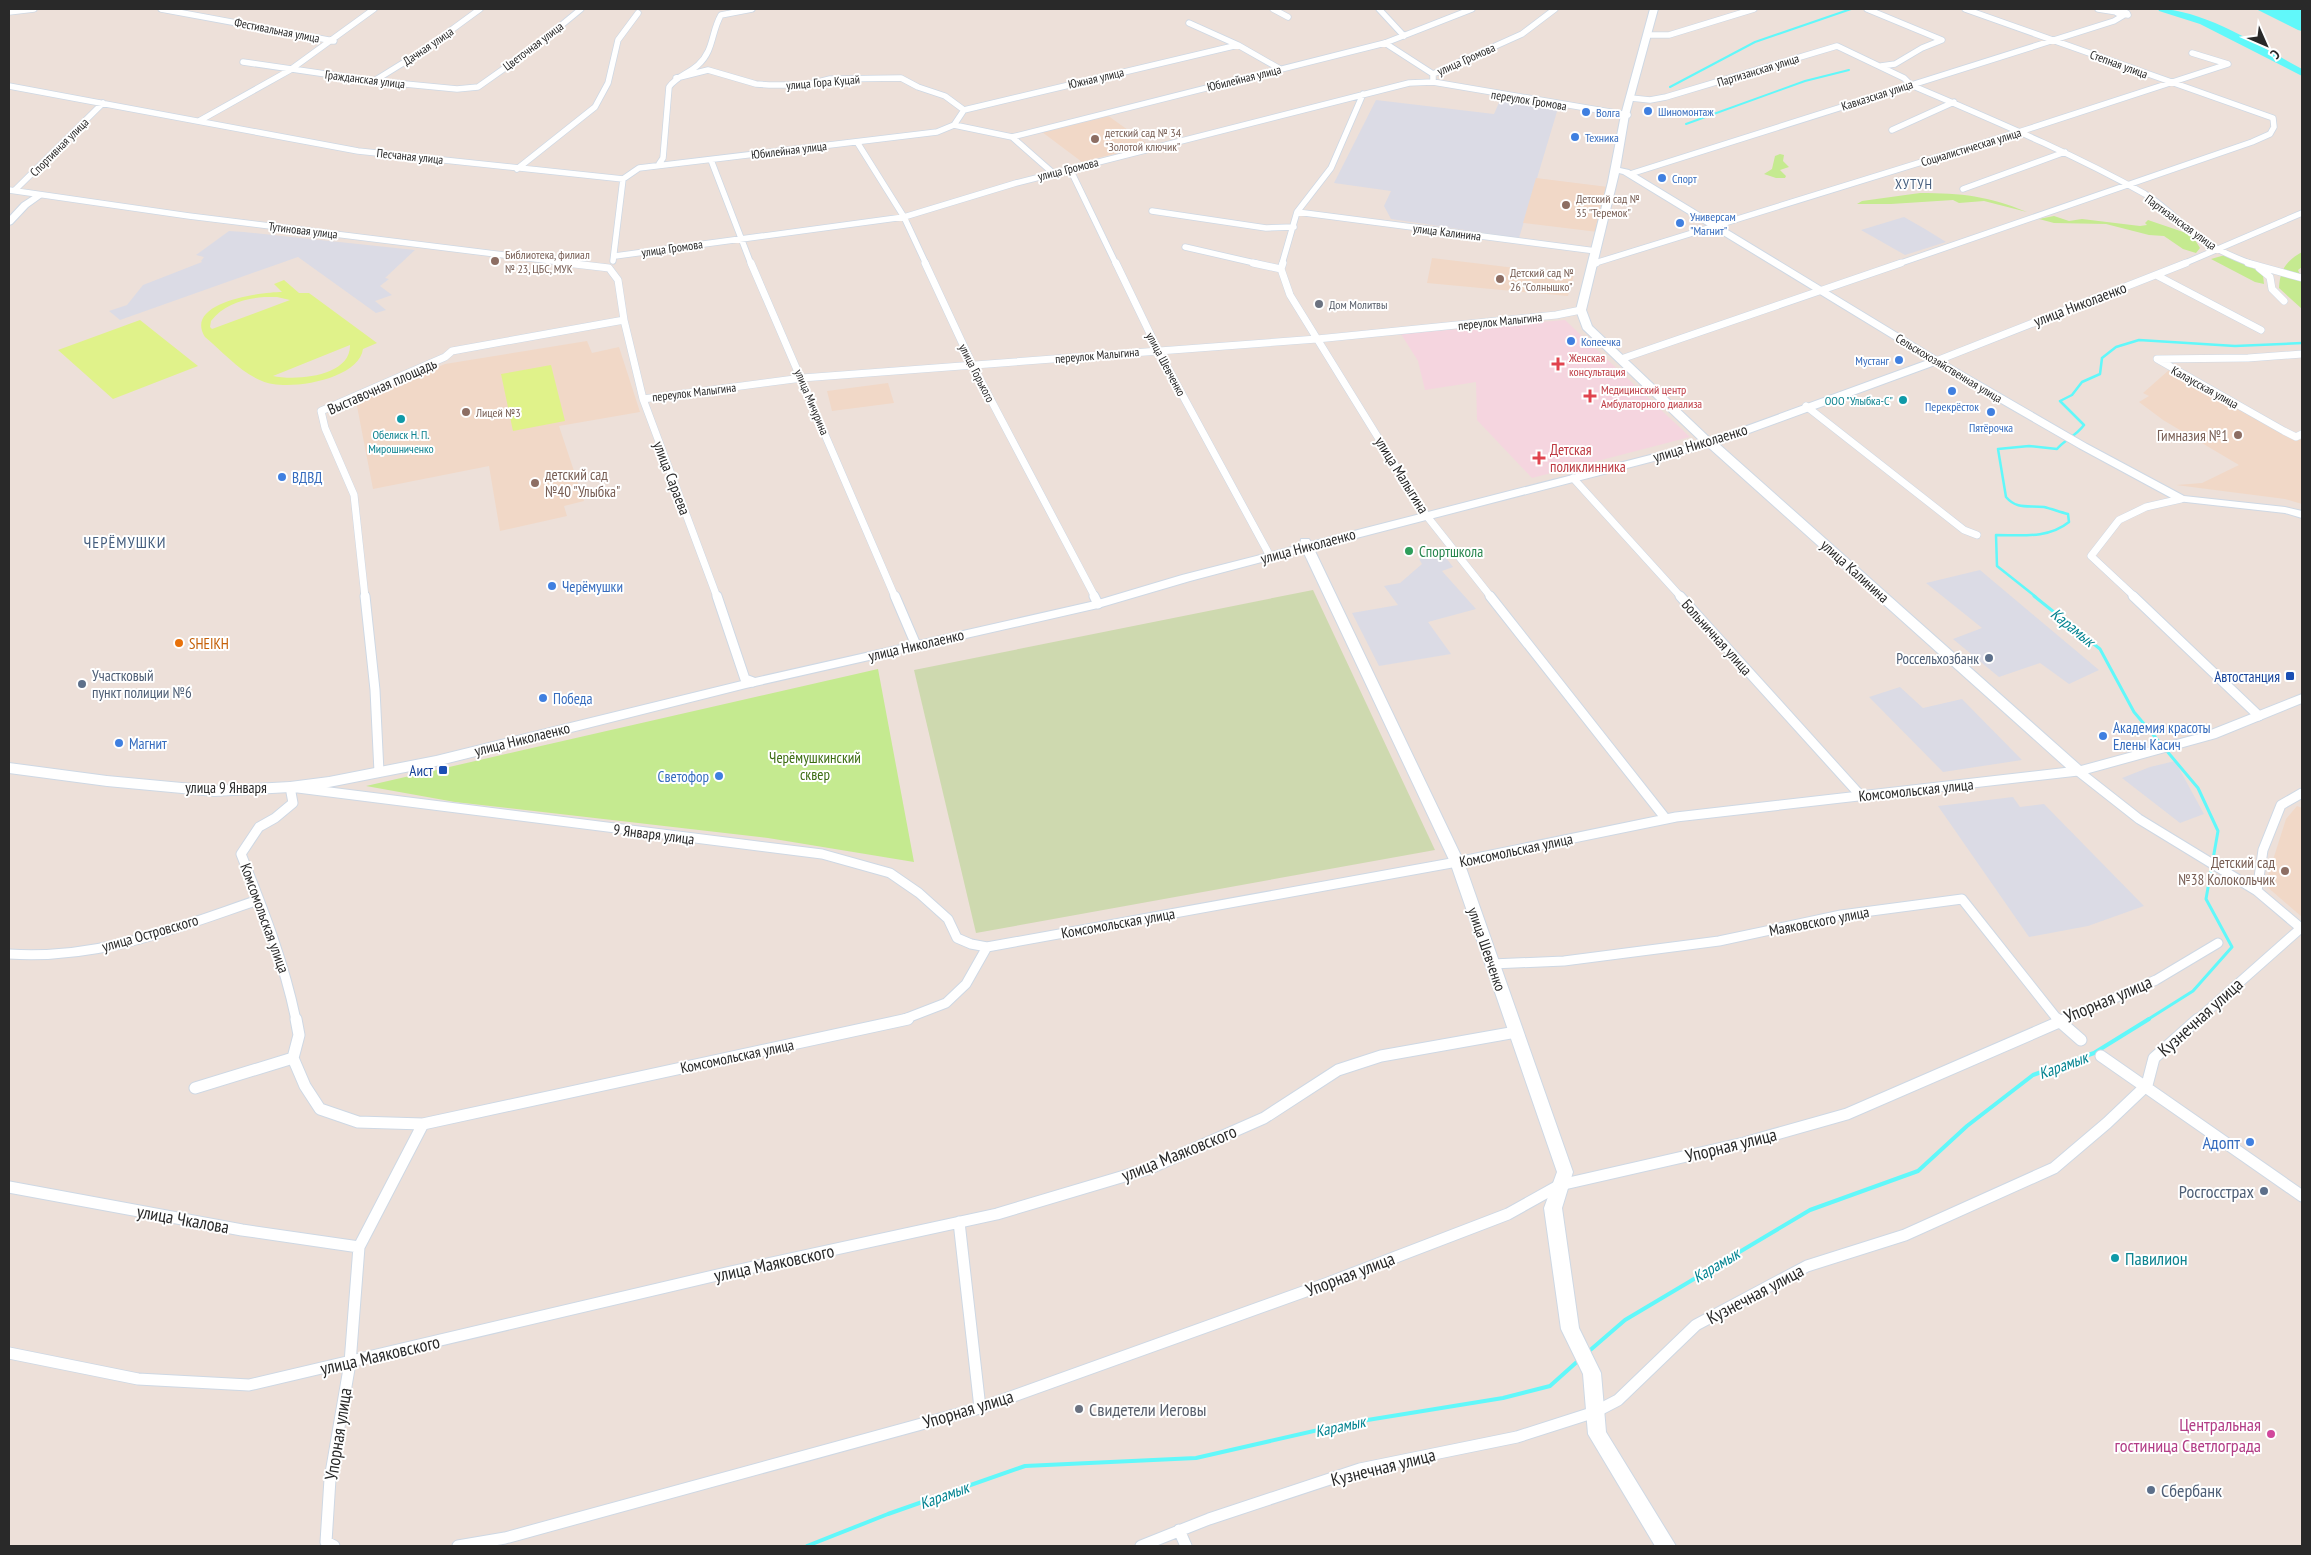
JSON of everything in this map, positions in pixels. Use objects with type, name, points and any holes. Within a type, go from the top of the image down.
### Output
[{"type":"main road","points":[[1623,359],[1591,327],[1585,310],[1617,169],[1626,115],[1656,9]]},
{"type":"main road","points":[[1581,310],[1595,264],[1596,251],[1617,169]]},
{"type":"main road","name":"Сельскохозяйственная улица","points":[[1617,169],[1630,174],[1936,361],[2051,428],[2181,500],[2285,510],[2302,514]]},
{"type":"main road","name":"Спортивная улица","points":[[9,222],[25,205],[39,195]]},
{"type":"main road","name":"улица Калинина","points":[[1581,310],[1587,327],[2078,771]]},
{"type":"main road","name":"улица Николаенко","points":[[1426,513],[1714,442],[1806,406],[1936,361]]},
{"type":"main road","name":"улица Николаенко","points":[[379,770],[749,681],[1096,601],[1426,513],[1714,442]]},
{"type":"main road","name":"улица Шевченко","points":[[1306,544],[1457,862],[1565,1172],[1553,1208],[1570,1329],[1592,1373],[1595,1412]]},
{"type":"main road","name":"улица Николаенко","points":[[443,759],[749,681]]},
{"type":"main road","name":"Комсомольская улица","points":[[2078,771],[2211,735],[2302,698]]},
{"type":"main road","name":"улица 9 Января","points":[[9,768],[108,781],[214,790],[291,784],[443,759]]},
{"type":"main road","name":"улица 9 Января","points":[[9,761],[217,786],[291,784]]},
{"type":"main road","points":[[1595,1412],[1597,1434],[1666,1546]]},
{"type":"street","points":[[9,12],[34,9]]},
{"type":"street","name":"Фестивальная улица","points":[[161,9],[334,41]]},
{"type":"street","points":[[199,122],[334,41],[374,9]]},
{"type":"street","name":"Дачная улица","points":[[374,81],[424,50],[480,9]]},
{"type":"street","name":"Цветочная улица","points":[[485,82],[536,46],[581,9]]},
{"type":"street","points":[[659,164],[662,158],[669,87],[676,78],[698,65],[712,46],[716,24],[721,15],[752,9]]},
{"type":"street","points":[[1274,9],[1288,17]]},
{"type":"street","points":[[1379,9],[1404,36]]},
{"type":"street","name":"Юбилейная улица","points":[[1012,137],[1385,43],[1472,9]]},
{"type":"street","name":"улица Громова","points":[[615,256],[904,216],[1070,169],[1363,94],[1409,84],[1433,82],[1433,74],[1522,34],[1555,9]]},
{"type":"street","points":[[1648,36],[1669,35],[1754,9]]},
{"type":"street","points":[[1867,9],[1942,40],[1917,50],[1906,58],[1887,67],[1881,66]]},
{"type":"street","name":"Степная улица","points":[[1965,9],[2273,118]]},
{"type":"street","name":"Кавказская улица","points":[[1630,174],[2052,39],[2114,21],[2128,14],[2098,9]]},
{"type":"street","points":[[517,169],[595,107],[608,83],[618,40],[638,13]]},
{"type":"street","points":[[1189,22],[1238,44],[1280,69]]},
{"type":"street","points":[[1385,43],[1433,74]]},
{"type":"street","name":"Южная улица","points":[[964,110],[1238,44]]},
{"type":"street","name":"Партизанская улица","points":[[1632,98],[1654,100],[1674,96],[1837,46],[1904,78],[1911,85],[2022,132],[2129,185],[2162,205],[2187,228],[2217,248],[2255,265],[2302,278]]},
{"type":"street","name":"Социалистическая улица","points":[[1595,264],[2022,132],[2228,64],[2192,53]]},
{"type":"street","name":"Гражданская улица","points":[[244,62],[374,81],[457,89],[478,87],[485,82]]},
{"type":"street","name":"улица Гора Куцай","points":[[676,78],[708,70],[756,84],[776,86],[806,85],[830,79],[901,78],[918,87],[945,96],[964,110]]},
{"type":"street","name":"переулок Громова","points":[[1433,82],[1626,115]]},
{"type":"street","name":"Песчаная улица","points":[[9,86],[358,151],[622,181]]},
{"type":"street","points":[[1185,247],[1281,269],[1297,212],[1331,168],[1363,94]]},
{"type":"street","points":[[1892,130],[1954,102]]},
{"type":"street","name":"Спортивная улица","points":[[12,190],[102,103]]},
{"type":"street","points":[[964,110],[954,125],[1012,137],[1053,174]]},
{"type":"street","points":[[1623,359],[2265,137],[2275,129],[2276,124],[2273,118]]},
{"type":"street","name":"Юбилейная улица","points":[[622,181],[638,168],[659,164],[711,160],[937,132],[954,125]]},
{"type":"street","name":"улица Горького","points":[[857,142],[904,216],[973,366],[1096,601]]},
{"type":"street","points":[[1963,189],[2065,152]]},
{"type":"street","name":"улица Мичурина","points":[[711,160],[740,238],[915,643]]},
{"type":"street","name":"улица Шевченко","points":[[1070,169],[1158,350],[1269,554]]},
{"type":"street","points":[[609,268],[615,256],[622,181]]},
{"type":"street","name":"Тутиновая улица","points":[[12,190],[189,216],[609,268]]},
{"type":"street","points":[[1152,211],[1266,228],[1294,228]]},
{"type":"street","name":"улица Калинина","points":[[1297,212],[1596,251]]},
{"type":"street","name":"улица Николаенко","points":[[1936,361],[2156,275],[2302,213]]},
{"type":"street","points":[[2255,265],[2270,277],[2272,289],[2284,300]]},
{"type":"street","name":"улица Сараева","points":[[609,268],[614,272],[618,280],[624,320],[643,399],[749,681]]},
{"type":"street","name":"улица Малыгина","points":[[1281,269],[1290,295],[1426,513],[1666,819]]},
{"type":"street","points":[[2156,275],[2262,330]]},
{"type":"street","name":"переулок Малыгина","points":[[643,399],[802,378],[1158,350],[1317,340],[1556,315],[1581,310]]},
{"type":"street","name":"Выставочная площадь","points":[[379,770],[375,690],[354,495],[325,428],[322,411],[445,357],[452,351],[624,320]]},
{"type":"street","name":"Калаусская улица","points":[[2302,354],[2262,359],[2206,357],[2157,359],[2284,431],[2296,437],[2302,434]]},
{"type":"street","points":[[1806,406],[1964,530],[1977,536]]},
{"type":"street","name":"Больничная улица","points":[[1573,478],[1861,796]]},
{"type":"street","points":[[2181,500],[2146,507],[2119,520],[2091,556],[2260,716]]},
{"type":"street","name":"улица Калинина","points":[[2078,771],[2139,819],[2257,891]]},
{"type":"street","name":"Комсомольская улица","points":[[291,784],[292,803],[275,818],[258,827],[241,854],[274,936],[290,990],[299,1034],[293,1058],[305,1086],[320,1109],[358,1122],[423,1124],[912,1018],[946,1003],[966,984],[987,946],[1457,862],[1666,819],[2078,771]]},
{"type":"street","name":"9 Января улица","points":[[291,784],[494,814],[822,854],[890,873],[919,893],[948,919],[958,938],[971,944],[987,946]]},
{"type":"street","points":[[2302,792],[2281,805],[2263,850],[2257,891],[2302,928]]},
{"type":"street","name":"Маяковского улица","points":[[1492,964],[1564,961],[1719,941],[1841,915],[1962,898],[2059,1021],[2081,1040]]},
{"type":"street","name":"улица Островского","points":[[9,954],[22,956],[69,954],[125,943],[258,900]]},
{"type":"street","name":"Кузнечная улица","points":[[1141,1546],[1179,1530],[1360,1469],[1517,1437],[1595,1412],[1618,1400],[1696,1325],[1722,1311],[1807,1266],[1905,1235],[2054,1168],[2108,1123],[2147,1085],[2154,1058],[2302,928]]},
{"type":"street","name":"Упорная улица","points":[[458,1546],[505,1538],[980,1408],[1355,1273],[1508,1214],[1560,1185],[1744,1143],[1847,1114],[2156,980],[2218,943]]},
{"type":"street","name":"улица Маяковского","points":[[9,1353],[138,1379],[249,1386],[726,1273],[998,1214],[1148,1170],[1264,1118],[1338,1070],[1381,1056],[1516,1032]]},
{"type":"street","points":[[2101,1056],[2147,1085],[2249,1161],[2302,1196]]},
{"type":"street","points":[[196,1088],[293,1058]]},
{"type":"street","name":"Упорная улица","points":[[334,1546],[326,1542],[330,1479],[350,1363],[359,1247],[423,1124]]},
{"type":"street","name":"улица Чкалова","points":[[9,1187],[242,1230],[359,1247]]},
{"type":"street","points":[[959,1222],[980,1408]]},
{"type":"street","points":[[1179,1530],[1186,1546]]},
{"type":"shaded area","points":[[1501,98],[1559,105],[1519,238],[1391,219],[1384,206],[1391,191],[1334,183],[1376,100],[1494,114]]},
{"type":"shaded area","name":"детский сад № 34 \"Золотой ключик\"","points":[[1107,115],[1149,145],[1082,162],[1042,132]]},
{"type":"shaded area","name":"Детский сад № 35 \"Теремок\"","points":[[1536,178],[1608,187],[1600,223],[1596,223],[1599,225],[1598,232],[1523,223]]},
{"type":"shaded area","points":[[1904,217],[1946,242],[1905,255],[1861,230]]},
{"type":"shaded area","points":[[229,231],[415,250],[385,278],[389,279],[380,286],[392,295],[375,301],[386,310],[376,313],[298,257],[120,320],[109,311],[127,305],[143,285],[202,262],[204,257],[196,255]]},
{"type":"shaded area","name":"Детский сад № 26 \"Солнышко\"","points":[[1432,258],[1574,275],[1568,296],[1427,283]]},
{"type":"shaded area","points":[[1565,320],[1690,437],[1532,478],[1477,420],[1476,382],[1425,390],[1418,361],[1401,334]]},
{"type":"shaded area","name":"Лицей №3","points":[[587,341],[592,353],[619,347],[640,412],[559,426],[584,501],[564,506],[567,516],[500,531],[489,466],[373,489],[356,401],[445,364]]},
{"type":"shaded area","name":"Гимназия №1","points":[[2169,370],[2279,431],[2299,440],[2302,439],[2302,504],[2285,499],[2176,485],[2202,483],[2239,465],[2163,420],[2139,402],[2149,396],[2143,393]]},
{"type":"shaded area","points":[[888,383],[894,403],[832,411],[827,391]]},
{"type":"shaded area","points":[[1444,555],[1453,567],[1442,571],[1476,609],[1428,622],[1451,654],[1379,666],[1352,613],[1398,605],[1384,586],[1400,583],[1422,564],[1419,559]]},
{"type":"shaded area","points":[[1980,570],[2099,670],[2069,684],[2040,663],[1999,677],[1953,639],[1982,628],[1926,583]]},
{"type":"shaded area","points":[[1900,687],[1923,708],[1962,699],[2022,760],[1943,772],[1869,697]]},
{"type":"shaded area","points":[[2175,761],[2204,814],[2180,823],[2122,778],[2150,767]]},
{"type":"shaded area","points":[[2013,797],[2020,807],[2044,804],[2144,906],[2088,926],[2029,937],[1938,806]]},
{"type":"shaded area","name":"Детский сад №38 Колокольчик","points":[[2297,806],[2302,808],[2302,917],[2265,885],[2286,819]]},
{"type":"green space","points":[[1784,155],[1783,161],[1789,167],[1780,170],[1786,176],[1785,178],[1776,178],[1764,174],[1772,169],[1775,156]]},
{"type":"green space","points":[[1920,193],[1975,196],[2000,202],[2027,212],[1984,201],[1959,203],[1953,200],[1857,204],[1862,201]]},
{"type":"green space","points":[[2054,216],[2069,221],[2082,219],[2140,226],[2147,225],[2145,223],[2148,220],[2192,235],[2200,248],[2196,253],[2183,249],[2164,236],[2149,235],[2106,224],[2054,223],[2039,219]]},
{"type":"green space","points":[[2302,252],[2302,267],[2298,270],[2302,279],[2302,309],[2279,288],[2282,271],[2292,259]]},
{"type":"green space","points":[[2225,255],[2263,275],[2264,284],[2255,282],[2211,259]]},
{"type":"green space","points":[[284,280],[299,293],[309,293],[377,343],[363,349],[358,360],[349,369],[320,381],[303,384],[273,384],[262,381],[247,373],[205,337],[201,325],[205,315],[214,307],[228,301],[258,294],[282,292],[274,284]],"holes":[[[264,297],[290,300],[212,329],[210,327],[211,321],[216,315],[228,306],[249,299]],[[350,345],[348,356],[332,370],[307,377],[273,376]]]},
{"type":"green space","points":[[140,320],[198,366],[113,399],[58,350]]},
{"type":"green space","points":[[551,365],[565,421],[513,431],[501,374]]},
{"type":"green space","points":[[1313,590],[1435,850],[976,933],[914,670]]},
{"type":"green space","name":"Черёмушкинский сквер","points":[[878,669],[914,862],[768,838],[455,802],[366,786]]},
{"type":"water","points":[[2256,9],[2302,9],[2302,31],[2298,30]]},
{"type":"waterway","points":[[1670,87],[1755,42],[1851,9]]},
{"type":"waterway","points":[[2163,9],[2204,22],[2302,73]]},
{"type":"waterway","points":[[1686,124],[1805,81],[1849,70]]},
{"type":"waterway","name":"Карамык","points":[[2036,597],[1997,566],[1996,535],[2043,534],[2069,522],[2068,514],[2044,507],[2014,504],[2010,501],[2006,497],[1998,449],[2029,446],[2057,449],[2077,433],[2084,425],[2060,401],[2072,395],[2082,382],[2100,374],[2102,358],[2116,347],[2139,340],[2235,346],[2302,343]]},
{"type":"waterway","name":"Карамык","points":[[2034,596],[2100,649],[2134,712],[2198,788],[2218,831],[2206,899],[2232,947],[2193,991],[2147,1020]]},
{"type":"waterway","name":"Карамык","points":[[1588,1352],[1625,1320],[1810,1210],[1918,1171],[1967,1126],[2033,1075],[2094,1053],[2149,1019]]},
{"type":"waterway","name":"Карамык","points":[[807,1546],[888,1514],[1025,1466],[1196,1458],[1349,1423],[1503,1398],[1550,1386],[1579,1360]]},
{"type":"place","name":"Шиномонтаж","points":[[1648,111]]},
{"type":"place","name":"Волга","points":[[1586,112]]},
{"type":"place","name":"Техника","points":[[1575,137]]},
{"type":"place","name":"детский сад № 34 \"Золотой ключик\"","points":[[1095,139]]},
{"type":"place","name":"Спорт","points":[[1662,178]]},
{"type":"place","name":"Детский сад № 35 \"Теремок\"","points":[[1566,205]]},
{"type":"place","name":"Универсам \"Магнит\"","points":[[1680,223]]},
{"type":"place","name":"Библиотека, филиал № 23, ЦБС, МУК","points":[[495,261]]},
{"type":"place","name":"Детский сад № 26 \"Солнышко\"","points":[[1500,279]]},
{"type":"place","name":"Дом Молитвы","points":[[1319,304]]},
{"type":"place","name":"Копеечка","points":[[1571,341]]},
{"type":"place","name":"Мустанг","points":[[1899,360]]},
{"type":"place","name":"Женская консультация","points":[[1558,364]]},
{"type":"place","name":"Перекрёсток","points":[[1952,391]]},
{"type":"place","name":"Медицинский центр Амбулаторного диализа","points":[[1590,396]]},
{"type":"place","name":"ООО \"Улыбка-С\"","points":[[1903,400]]},
{"type":"place","name":"Лицей №3","points":[[466,412]]},
{"type":"place","name":"Пятёрочка","points":[[1991,412]]},
{"type":"place","name":"Обелиск Н. П. Мирошниченко","points":[[401,419]]},
{"type":"place","name":"Гимназия №1","points":[[2238,435]]},
{"type":"place","name":"Детская поликлинника","points":[[1539,458]]},
{"type":"place","name":"ВДВД","points":[[282,477]]},
{"type":"place","name":"детский сад №40 \"Улыбка\"","points":[[535,483]]},
{"type":"place","name":"Спортшкола","points":[[1409,551]]},
{"type":"place","name":"Черёмушки","points":[[552,586]]},
{"type":"place","name":"SHEIKH","points":[[179,643]]},
{"type":"place","name":"Россельхозбанк","points":[[1989,658]]},
{"type":"place","name":"Автостанция","points":[[2290,676]]},
{"type":"place","name":"Участковый пункт полиции №6","points":[[82,684]]},
{"type":"place","name":"Победа","points":[[543,698]]},
{"type":"place","name":"Академия красоты Елены Касич","points":[[2103,736]]},
{"type":"place","name":"Магнит","points":[[119,743]]},
{"type":"place","name":"Аист","points":[[443,770]]},
{"type":"place","name":"Светофор","points":[[719,776]]},
{"type":"place","name":"Детский сад №38 Колокольчик","points":[[2285,871]]},
{"type":"place","name":"Адопт","points":[[2250,1142]]},
{"type":"place","name":"Росгосстрах","points":[[2264,1191]]},
{"type":"place","name":"Павилион","points":[[2115,1258]]},
{"type":"place","name":"Свидетели Иеговы","points":[[1079,1409]]},
{"type":"place","name":"Центральная гостиница Светлограда","points":[[2271,1434]]},
{"type":"place","name":"Сбербанк","points":[[2151,1490]]},
{"type":"district","name":"ХУТУН","points":[[1914,184]]},
{"type":"district","name":"ЧЕРЁМУШКИ","points":[[125,542]]}]
